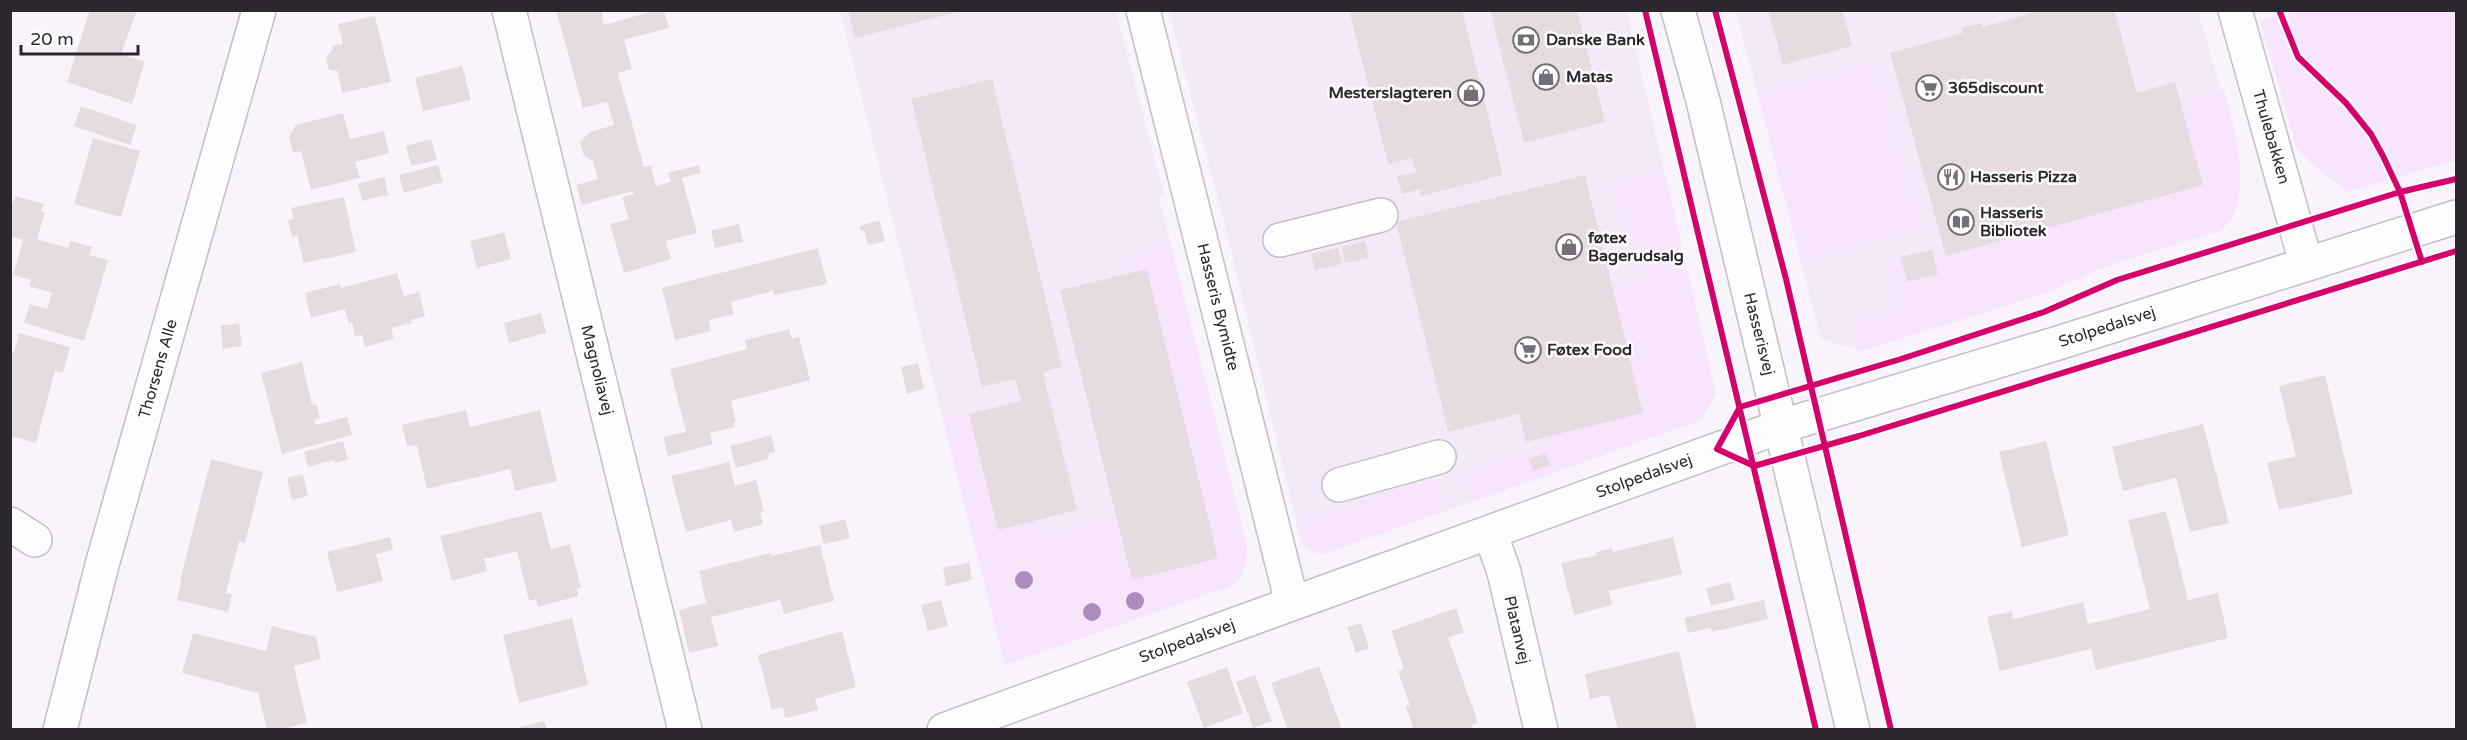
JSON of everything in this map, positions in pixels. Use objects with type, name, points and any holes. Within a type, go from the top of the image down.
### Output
[{"type":"street","name":"Thorsens Alle","points":[[60,729],[102,565],[259,10]]},
{"type":"street","name":"Magnoliavej","points":[[508,10],[685,729]]},
{"type":"street","name":"Hasseris Bymidte","points":[[1143,10],[1292,603]]},
{"type":"street","name":"Hasserisvej","points":[[1678,10],[1703,101],[1853,729]]},
{"type":"street","name":"Thulebakken","points":[[2235,10],[2306,263]]},
{"type":"street","points":[[1281,240],[1381,215]]},
{"type":"street","name":"Stolpedalsvej","points":[[944,729],[1782,426],[2055,344],[2457,217]]},
{"type":"street","points":[[1339,485],[1439,457]]},
{"type":"street","name":"Platanvej","points":[[1490,532],[1504,573],[1541,729]]},
{"type":"shaded area","points":[[2291,10],[2456,11],[2456,160],[2348,192],[2314,166],[2297,149],[2260,20],[2291,13]]},
{"type":"shaded area","points":[[840,11],[1116,11],[1164,195],[1159,197],[1244,534],[1247,553],[1243,573],[1234,584],[1005,665]]},
{"type":"shaded area","points":[[1169,11],[1627,11],[1716,394],[1701,420],[1324,554],[1315,553],[1306,548],[1301,542],[1226,230]]},
{"type":"shaded area","points":[[1736,11],[2198,11],[2221,90],[2224,90],[2234,129],[2240,176],[2237,205],[2222,230],[2110,265],[2049,292],[1862,351],[1821,339]]},
{"type":"shaded area","points":[[1875,63],[1922,228],[1801,261],[1759,94]]},
{"type":"shaded area","points":[[2224,90],[2238,148],[2240,193],[2234,213],[2222,230],[2110,265],[2049,292],[1862,351],[1854,323],[1901,308],[1888,262],[1900,257],[1907,282],[1938,274],[1932,250],[1943,246],[1946,255],[2203,185],[2180,101]]},
{"type":"shaded area","points":[[1664,170],[1716,394],[1701,420],[1472,502],[1469,470],[1547,446],[1545,437],[1643,412],[1612,287],[1650,279],[1648,264],[1635,268],[1613,183]]},
{"type":"shaded area","points":[[1171,244],[1244,534],[1246,557],[1243,571],[1240,577],[1228,587],[1005,665],[943,420],[969,414],[998,530],[1036,520],[1041,537],[1116,516],[1132,580],[1218,558],[1147,270],[1135,272],[1131,255]]},
{"type":"shaded area","points":[[1434,478],[1444,511],[1324,554],[1315,553],[1301,542],[1305,519]]},
{"type":"building","points":[[90,10],[137,10],[121,54],[145,62],[132,104],[67,82]]},
{"type":"building","points":[[556,10],[601,10],[604,25],[664,10],[669,28],[624,40],[632,69],[618,73],[644,167],[651,166],[656,186],[671,182],[668,173],[699,165],[701,173],[682,178],[697,233],[666,241],[671,259],[624,273],[610,224],[629,219],[622,197],[634,194],[633,191],[582,205],[576,185],[598,179],[593,161],[584,156],[580,142],[590,132],[614,125],[607,102],[583,108]]},
{"type":"building","points":[[848,10],[961,10],[961,11],[855,38]]},
{"type":"building","points":[[1349,10],[1462,10],[1503,175],[1421,196],[1420,189],[1402,194],[1397,176],[1416,172],[1412,158],[1388,164]]},
{"type":"building","points":[[1490,10],[1577,10],[1605,122],[1524,143]]},
{"type":"building","points":[[1768,10],[1842,10],[1852,46],[1783,65]]},
{"type":"building","points":[[2043,10],[2114,10],[2137,93],[2175,82],[2203,185],[1946,256],[1890,53],[1963,33],[1961,28],[1982,23],[1983,27]]},
{"type":"building","points":[[375,16],[391,82],[342,93],[338,71],[329,70],[326,58],[333,49],[332,46],[343,44],[338,24]]},
{"type":"building","points":[[462,66],[471,100],[423,111],[415,78]]},
{"type":"building","points":[[992,79],[1062,367],[1043,372],[1077,510],[998,530],[969,414],[1021,401],[1015,379],[982,387],[911,99]]},
{"type":"building","points":[[81,106],[137,125],[130,145],[74,126]]},
{"type":"building","points":[[343,113],[350,139],[384,131],[389,153],[355,162],[360,178],[311,190],[301,151],[293,153],[289,137],[296,125]]},
{"type":"building","points":[[93,138],[140,151],[121,217],[74,204]]},
{"type":"building","points":[[431,139],[437,160],[411,166],[406,146]]},
{"type":"building","points":[[438,165],[443,182],[404,193],[399,175]]},
{"type":"building","name":"Føtex Food","points":[[1585,175],[1643,413],[1526,442],[1519,414],[1448,432],[1396,222]]},
{"type":"building","points":[[384,177],[388,195],[362,201],[358,184]]},
{"type":"building","points":[[16,196],[44,204],[41,212],[45,213],[37,239],[68,248],[70,241],[92,247],[89,255],[108,260],[84,341],[24,323],[30,304],[47,309],[52,293],[29,286],[31,280],[13,275],[23,240],[10,236],[10,208]]},
{"type":"building","points":[[344,197],[356,252],[304,263],[297,236],[292,237],[288,220],[294,219],[291,208]]},
{"type":"building","points":[[879,220],[885,241],[868,245],[864,230],[861,231],[860,226]]},
{"type":"building","points":[[739,224],[743,242],[715,248],[711,230]]},
{"type":"building","points":[[504,232],[511,259],[477,268],[470,241]]},
{"type":"building","points":[[1365,241],[1369,258],[1345,263],[1342,247]]},
{"type":"building","points":[[818,248],[827,284],[774,295],[773,291],[731,302],[734,314],[709,320],[711,331],[675,340],[662,288]]},
{"type":"building","points":[[1338,248],[1342,264],[1315,270],[1311,254]]},
{"type":"building","points":[[1932,250],[1938,274],[1907,282],[1900,257]]},
{"type":"building","points":[[1147,269],[1218,558],[1132,580],[1060,290]]},
{"type":"building","points":[[397,273],[404,296],[419,292],[425,316],[411,320],[412,323],[391,328],[394,339],[365,347],[362,335],[355,336],[352,322],[349,324],[345,309],[311,318],[305,293],[340,284],[341,288]]},
{"type":"building","points":[[541,313],[546,333],[509,343],[504,323]]},
{"type":"building","points":[[239,323],[242,346],[223,349],[221,326]]},
{"type":"building","points":[[789,329],[792,339],[799,336],[810,380],[731,401],[735,427],[710,433],[713,444],[668,456],[663,437],[686,432],[670,369],[747,349],[745,340]]},
{"type":"building","points":[[19,333],[70,347],[63,373],[55,371],[36,443],[10,436],[10,352],[14,353]]},
{"type":"building","points":[[302,362],[312,405],[316,404],[320,418],[314,420],[316,425],[347,417],[352,435],[282,454],[261,373]]},
{"type":"building","points":[[918,363],[924,389],[907,394],[901,367]]},
{"type":"building","points":[[2325,375],[2353,494],[2279,510],[2267,463],[2296,456],[2279,386]]},
{"type":"building","points":[[466,410],[470,427],[540,410],[557,481],[515,491],[510,469],[427,489],[417,445],[407,446],[402,425]]},
{"type":"building","points":[[2203,424],[2229,523],[2190,532],[2176,478],[2123,491],[2112,447]]},
{"type":"building","points":[[771,435],[775,452],[767,454],[768,459],[736,468],[730,446]]},
{"type":"building","points":[[343,441],[348,459],[308,467],[304,452]]},
{"type":"building","points":[[2046,441],[2069,535],[2022,547],[1999,452]]},
{"type":"building","points":[[1546,453],[1550,465],[1533,471],[1529,459]]},
{"type":"building","points":[[211,459],[263,472],[245,543],[239,541],[226,593],[232,594],[228,612],[177,600]]},
{"type":"building","points":[[729,462],[735,486],[756,480],[764,512],[760,513],[763,524],[734,532],[731,520],[686,532],[671,476]]},
{"type":"building","points":[[303,474],[308,496],[292,500],[287,478]]},
{"type":"building","points":[[541,511],[551,549],[570,544],[581,588],[577,589],[578,596],[538,607],[536,599],[529,601],[517,551],[484,559],[487,571],[452,581],[440,536]]},
{"type":"building","points":[[2166,511],[2188,600],[2218,593],[2228,638],[2096,670],[2091,649],[2000,671],[1987,617],[2012,611],[2013,619],[2083,602],[2088,624],[2150,609],[2128,520]]},
{"type":"building","points":[[845,519],[850,538],[824,544],[819,526]]},
{"type":"building","points":[[390,537],[393,550],[376,554],[383,581],[337,592],[327,552]]},
{"type":"building","points":[[1673,537],[1682,574],[1609,591],[1612,605],[1574,615],[1561,563],[1597,555],[1596,552],[1612,548],[1613,552]]},
{"type":"building","points":[[820,545],[834,601],[784,614],[780,600],[711,617],[718,646],[689,653],[679,610],[706,603],[699,571],[771,553],[771,556]]},
{"type":"building","points":[[969,562],[972,580],[946,586],[943,568]]},
{"type":"building","points":[[1730,582],[1735,600],[1711,606],[1706,588]]},
{"type":"building","points":[[941,600],[948,626],[928,631],[921,605]]},
{"type":"building","points":[[1764,600],[1768,619],[1712,632],[1711,628],[1688,633],[1684,618]]},
{"type":"building","points":[[1456,608],[1464,632],[1448,638],[1478,723],[1472,725],[1474,730],[1414,730],[1406,707],[1410,706],[1398,671],[1404,669],[1391,631]]},
{"type":"building","points":[[572,618],[588,685],[519,703],[503,635]]},
{"type":"building","points":[[1361,623],[1369,648],[1356,653],[1347,627]]},
{"type":"building","points":[[272,626],[316,637],[321,659],[294,666],[307,723],[280,730],[267,730],[258,693],[182,673],[193,633],[266,651]]},
{"type":"building","points":[[842,631],[856,687],[815,699],[818,710],[785,718],[783,707],[772,710],[758,655]]},
{"type":"building","points":[[1679,651],[1697,730],[1618,730],[1609,695],[1590,699],[1585,674]]},
{"type":"building","points":[[1319,666],[1342,730],[1288,730],[1271,683]]},
{"type":"building","points":[[1227,667],[1243,713],[1204,728],[1187,682]]},
{"type":"building","points":[[1255,675],[1272,721],[1253,728],[1236,682]]},
{"type":"building","points":[[544,721],[547,730],[513,730],[513,729]]},
{"type":"cycle path","points":[[1645,10],[1816,730]]},
{"type":"cycle path","points":[[1715,10],[1786,279],[1891,730]]},
{"type":"cycle path","points":[[2279,10],[2298,57],[2346,103],[2371,134],[2400,192],[2422,262]]},
{"type":"cycle path","points":[[2456,179],[2400,192],[2117,280],[2044,312],[1901,359],[1740,407],[1717,449],[1754,466],[1859,436],[2456,251]]},
{"type":"place","name":"Danske Bank","points":[[1526,40]]},
{"type":"place","name":"Matas","points":[[1546,77]]},
{"type":"place","name":"365discount","points":[[1929,88]]},
{"type":"place","name":"Mesterslagteren","points":[[1471,93]]},
{"type":"place","name":"Hasseris Pizza","points":[[1951,177]]},
{"type":"place","name":"Hasseris Bibliotek","points":[[1961,222]]},
{"type":"place","name":"føtex Bagerudsalg","points":[[1569,247]]},
{"type":"place","name":"Føtex Food","points":[[1528,350]]}]
